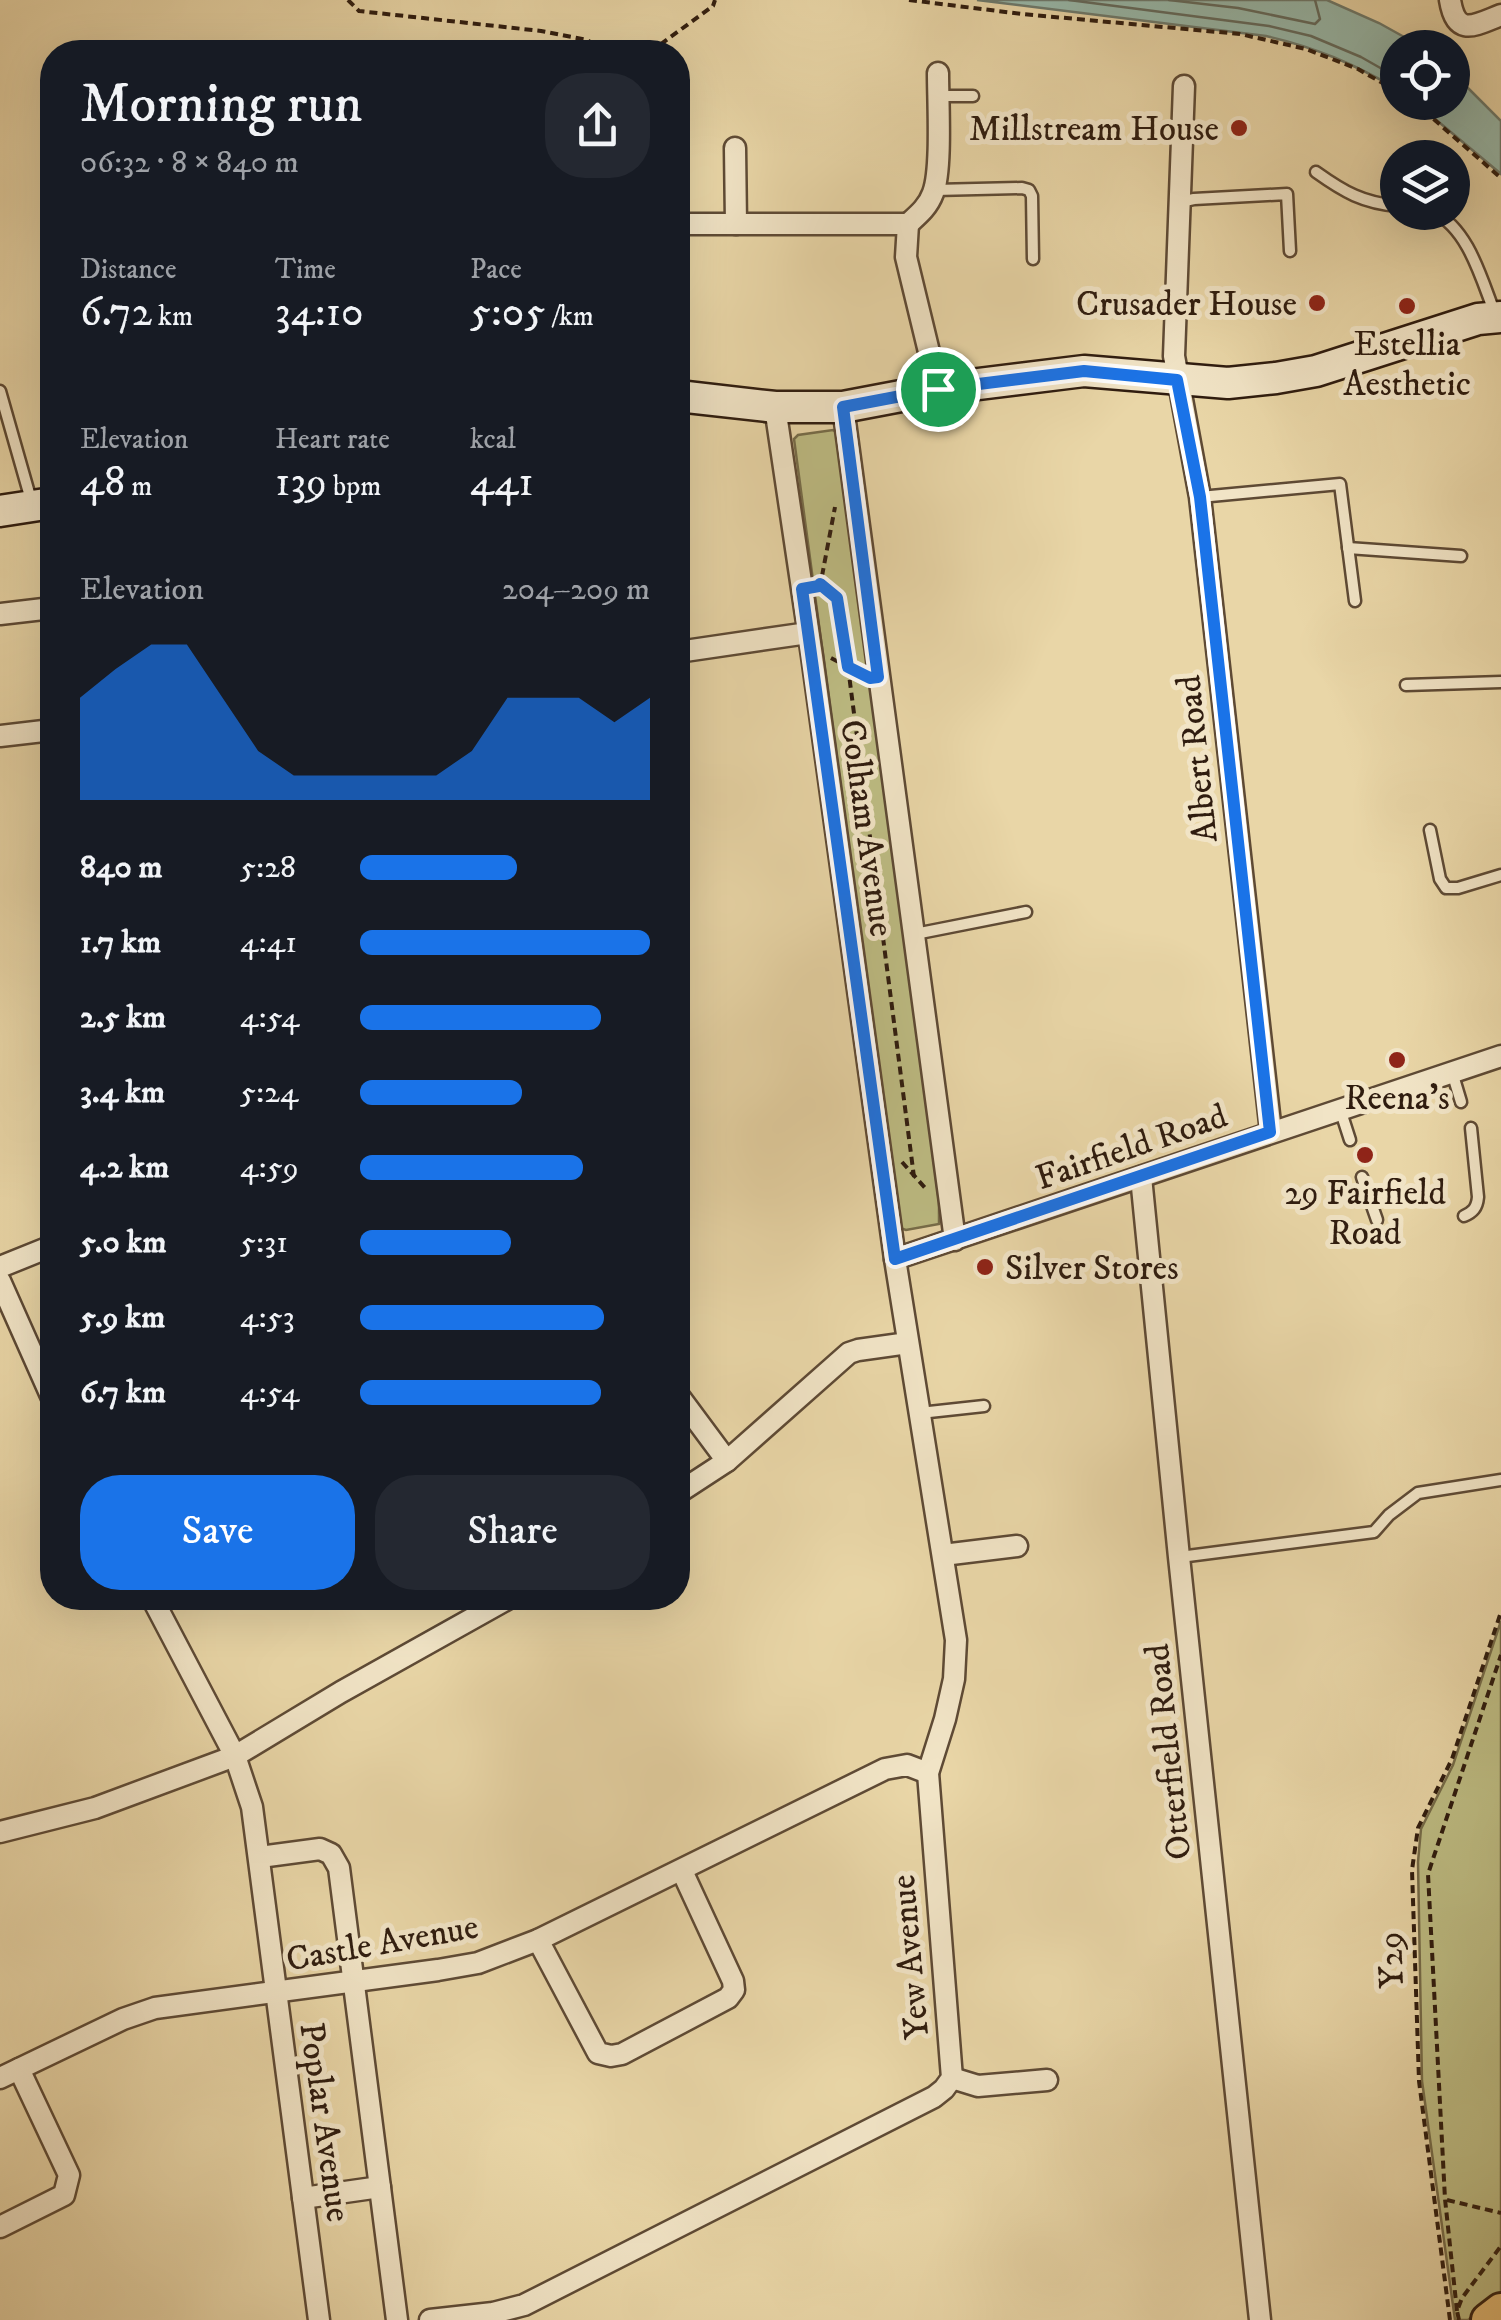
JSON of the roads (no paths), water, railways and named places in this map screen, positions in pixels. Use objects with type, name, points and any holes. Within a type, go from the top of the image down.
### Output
[{"type":"main road","points":[[1473,2316],[1501,2310]]},
{"type":"street","points":[[1450,0],[1460,24],[1471,26],[1501,15]]},
{"type":"street","points":[[690,224],[908,224],[922,212],[934,190],[938,73]]},
{"type":"street","name":"Albert Road","points":[[1184,86],[1174,356],[1200,497],[1270,1132]]},
{"type":"street","points":[[736,148],[736,224]]},
{"type":"street","points":[[908,224],[906,257],[938,389]]},
{"type":"street","points":[[690,397],[775,407],[843,407],[938,389],[1084,371],[1228,383],[1330,367],[1459,325],[1499,317]]},
{"type":"street","name":"Colham Avenue","points":[[775,407],[811,586],[808,632],[895,1259]]},
{"type":"street","name":"Colham Avenue","points":[[843,407],[955,1240]]},
{"type":"street","points":[[0,512],[40,505]]},
{"type":"street","points":[[0,614],[40,609]]},
{"type":"street","points":[[690,650],[808,632]]},
{"type":"street","points":[[0,736],[40,731]]},
{"type":"street","name":"Fairfield Road","points":[[895,1259],[1501,1056]]},
{"type":"street","name":"Otterfield Road","points":[[1141,1177],[1260,2320]]},
{"type":"street","points":[[0,1268],[40,1251]]},
{"type":"street","name":"Yew Avenue","points":[[430,2320],[493,2313],[524,2304],[934,2097],[952,2078],[928,1773],[954,1679],[956,1640],[895,1259]]},
{"type":"street","points":[[0,1281],[40,1371]]},
{"type":"street","points":[[690,1485],[727,1461],[850,1353],[908,1343]]},
{"type":"street","points":[[690,1411],[727,1461]]},
{"type":"street","points":[[943,1555],[1017,1546]]},
{"type":"street","name":"Poplar Avenue","points":[[158,1610],[235,1756],[252,1807],[319,2320]]},
{"type":"street","points":[[0,1832],[95,1808],[235,1756],[488,1610]]},
{"type":"street","name":"Castle Avenue","points":[[9,2074],[123,2019],[155,2008],[478,1962],[538,1940],[886,1769],[907,1766],[928,1773]]},
{"type":"street","points":[[260,1857],[320,1849],[331,1854],[339,1868],[397,2320]]},
{"type":"street","points":[[538,1940],[598,2053],[622,2054],[728,1998],[734,1990],[682,1871]]},
{"type":"street","points":[[0,2227],[64,2194],[70,2176],[9,2074]]},
{"type":"street","points":[[952,2078],[978,2086],[1047,2080]]},
{"type":"street","points":[[302,2198],[380,2187]]},
{"type":"lane","points":[[938,96],[973,96]]},
{"type":"lane","points":[[1316,172],[1366,202],[1380,204]]},
{"type":"lane","points":[[934,190],[1029,190],[1033,259]]},
{"type":"lane","points":[[1179,202],[1287,194],[1290,251]]},
{"type":"lane","points":[[1455,230],[1470,252],[1499,317]]},
{"type":"lane","points":[[0,391],[40,497]]},
{"type":"lane","points":[[1200,497],[1340,484],[1355,602]]},
{"type":"lane","points":[[1348,548],[1461,556]]},
{"type":"lane","points":[[1406,684],[1501,682]]},
{"type":"lane","points":[[1430,830],[1446,888],[1501,876]]},
{"type":"lane","points":[[915,934],[1026,912]]},
{"type":"lane","points":[[1452,1072],[1461,1102]]},
{"type":"lane","points":[[1340,1110],[1350,1140]]},
{"type":"lane","points":[[1464,1216],[1473,1212],[1478,1198],[1471,1128]]},
{"type":"lane","points":[[1362,1176],[1377,1220]]},
{"type":"lane","points":[[919,1413],[984,1406]]},
{"type":"lane","points":[[1179,1557],[1374,1532],[1418,1493],[1501,1480]]},
{"type":"water","points":[[977,0],[1327,0],[1392,30],[1380,30],[1380,80],[1334,57],[1266,36]]},
{"type":"water","points":[[1470,90],[1501,121],[1501,174],[1470,148],[1470,140],[1460,140],[1436,120],[1470,120]]},
{"type":"place","name":"Millstream House","points":[[1239,128]]},
{"type":"place","name":"Crusader House","points":[[1317,303]]},
{"type":"place","name":"Estellia Aesthetic","points":[[1407,306]]},
{"type":"place","name":"Reena's","points":[[1397,1060]]},
{"type":"place","name":"29 Fairfield Road","points":[[1365,1155]]},
{"type":"place","name":"Silver Stores","points":[[985,1267]]}]
